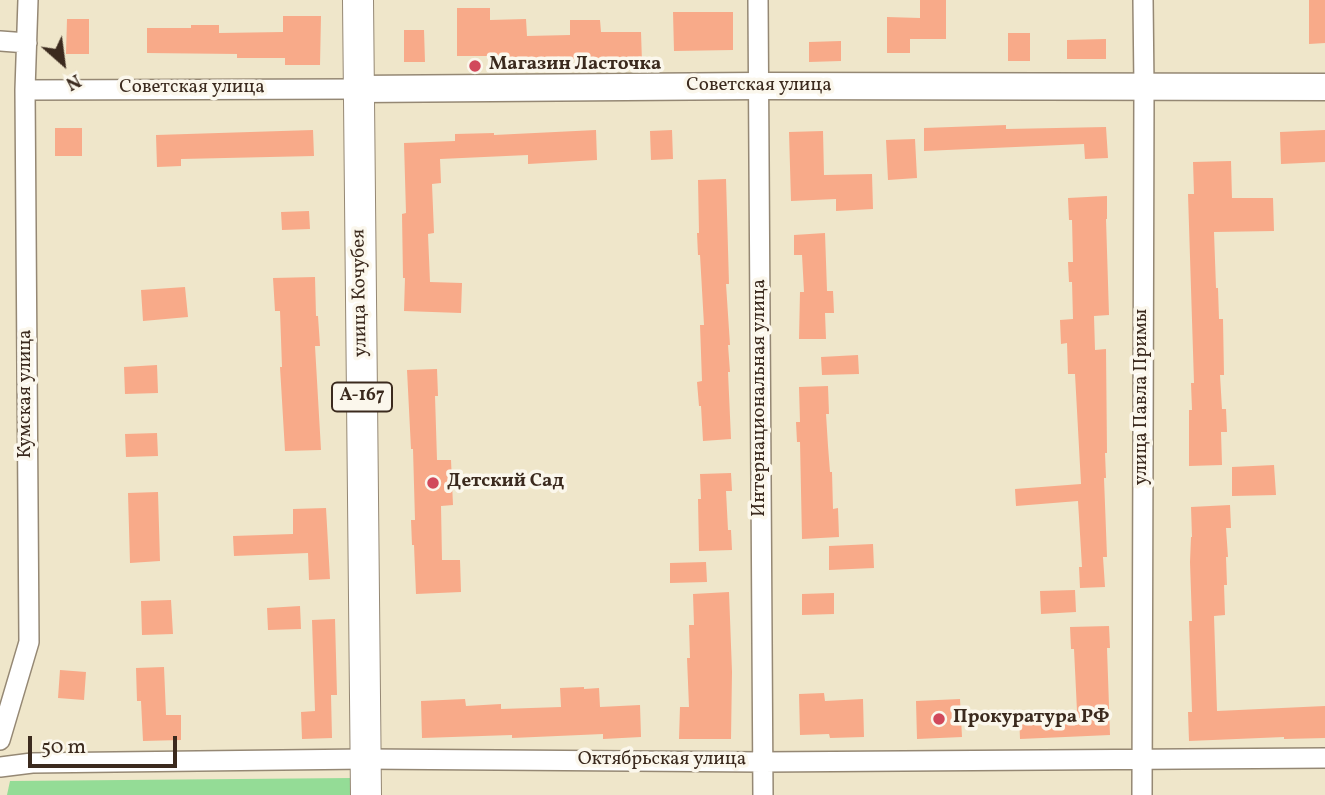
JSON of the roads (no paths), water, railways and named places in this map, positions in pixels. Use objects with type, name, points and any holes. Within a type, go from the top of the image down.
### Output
[{"type":"main road","name":"улица Кочубея","points":[[358,0],[366,795]]},
{"type":"street","name":"Кумская улица","points":[[1,735],[29,642],[25,90],[29,0]]},
{"type":"street","name":"Интернациональная улица","points":[[758,0],[763,795]]},
{"type":"street","name":"улица Павла Примы","points":[[1142,795],[1143,0]]},
{"type":"street","points":[[0,41],[27,43]]},
{"type":"street","name":"Советская улица","points":[[25,90],[758,86],[1325,87]]},
{"type":"street","name":"Октябрьская улица","points":[[0,767],[32,763],[365,759],[764,762],[1325,758]]},
{"type":"place","name":"Магазин Ласточка","points":[[475,66]]},
{"type":"place","name":"Детский Сад","points":[[433,483]]},
{"type":"place","name":"Прокуратура РФ","points":[[939,719]]}]
